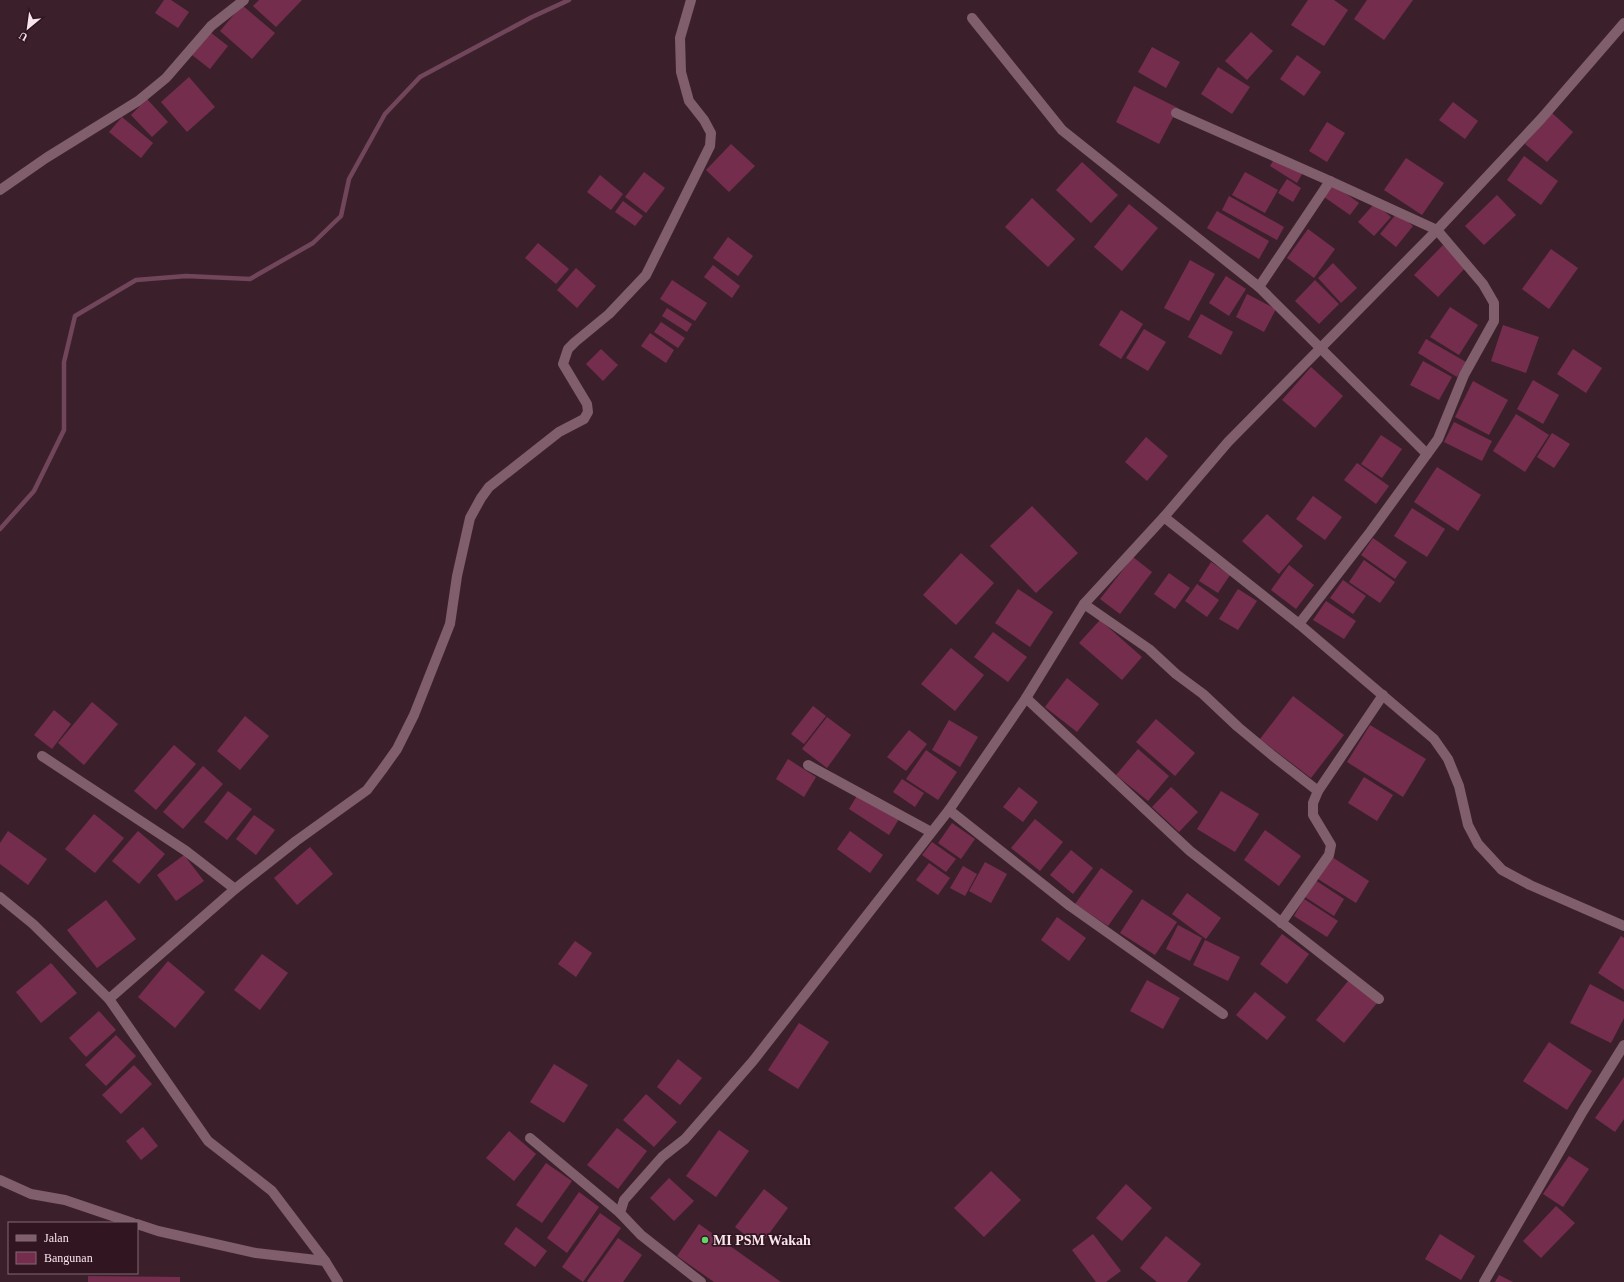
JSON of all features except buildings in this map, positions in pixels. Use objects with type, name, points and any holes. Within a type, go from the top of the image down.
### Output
[{"type":"street","points":[[0,190],[46,158],[138,101],[166,78],[211,26],[244,0]]},
{"type":"street","points":[[109,999],[235,889],[296,841],[367,790],[397,749],[414,715],[450,624],[457,576],[470,518],[489,487],[558,432],[584,419],[588,412],[587,404],[563,364],[568,349],[609,314],[646,275],[710,146],[711,133],[704,120],[689,101],[681,72],[680,38],[691,0]]},
{"type":"street","points":[[972,18],[1062,130],[1259,287],[1427,454]]},
{"type":"street","points":[[620,1213],[624,1200],[629,1194],[662,1157],[685,1139],[753,1061],[949,810],[1026,698],[1084,604],[1164,517],[1228,442],[1437,230],[1541,119],[1624,23]]},
{"type":"street","points":[[1176,113],[1437,230],[1483,284],[1494,302],[1494,321],[1464,375],[1438,439],[1371,531],[1299,624]]},
{"type":"street","points":[[1259,287],[1330,181]]},
{"type":"street","points":[[1164,517],[1299,624],[1434,739],[1448,759],[1459,786],[1468,825],[1478,844],[1502,870],[1530,885],[1624,926]]},
{"type":"street","points":[[1084,604],[1149,649],[1176,674],[1203,694],[1238,727],[1318,791]]},
{"type":"street","points":[[1281,923],[1329,855],[1331,845],[1314,815],[1314,803],[1318,791],[1383,695]]},
{"type":"street","points":[[1026,698],[1190,851],[1379,999]]},
{"type":"street","points":[[42,756],[186,851],[235,889]]},
{"type":"street","points":[[808,765],[931,832]]},
{"type":"street","points":[[949,810],[1070,906],[1223,1014]]},
{"type":"street","points":[[0,897],[33,924],[109,999],[208,1141],[272,1191],[325,1261],[338,1282]]},
{"type":"street","points":[[1484,1282],[1583,1111],[1624,1045]]},
{"type":"street","points":[[530,1138],[620,1213],[641,1235],[701,1282]]},
{"type":"street","points":[[0,1180],[31,1194],[65,1200],[130,1222]]},
{"type":"street","points":[[138,1224],[158,1231],[256,1253],[325,1261]]},
{"type":"waterway","points":[[0,529],[34,491],[64,430],[64,362],[75,316],[136,280],[186,276],[250,279],[313,243],[341,216],[349,179],[385,114],[420,77],[532,17],[569,0]]},
{"type":"place","name":"MI PSM Wakah","points":[[705,1240]]}]
